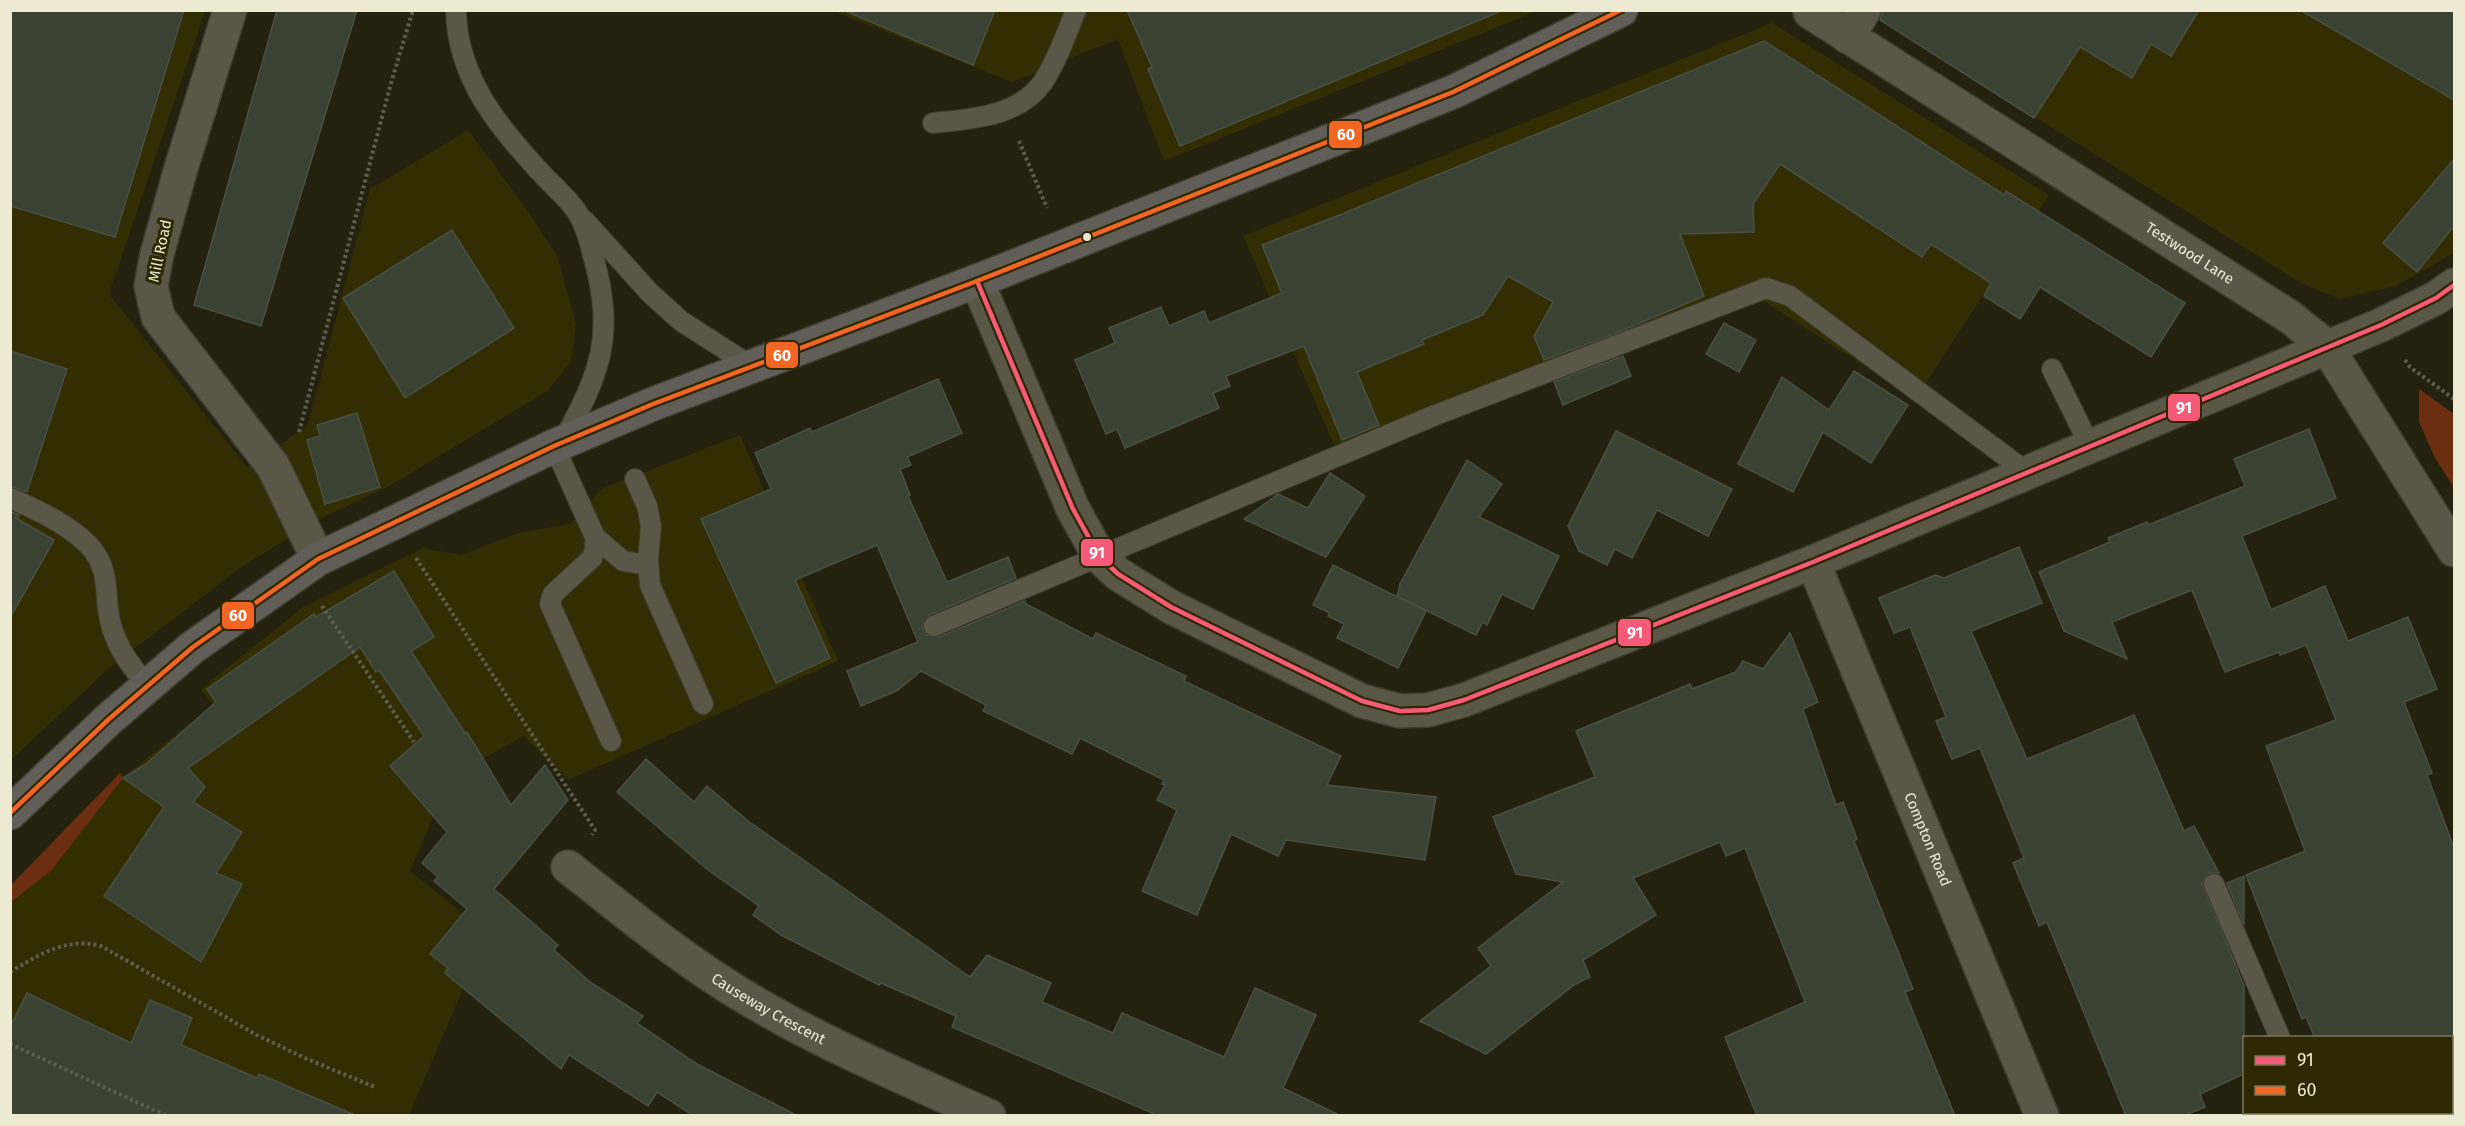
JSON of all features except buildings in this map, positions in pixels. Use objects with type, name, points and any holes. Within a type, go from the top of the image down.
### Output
[{"type":"main road","points":[[10,813],[68,756],[193,647],[308,566],[392,522],[558,445],[751,366],[1063,247],[1453,92],[1620,11]]},
{"type":"street","name":"Mill Road","points":[[230,10],[181,168],[157,254],[151,286],[158,317],[273,466],[308,566]]},
{"type":"street","name":"Testwood Lane","points":[[1810,12],[1856,24],[2290,317],[2327,347],[2454,550]]},
{"type":"street","points":[[977,280],[1073,509],[1100,556],[1118,574],[1171,607],[1362,701],[1400,711],[1428,710],[1464,700],[1813,562],[2091,448],[2381,325],[2436,298],[2454,285]]},
{"type":"street","name":"Compton Road","points":[[1813,562],[2042,1116]]},
{"type":"street","name":"Causeway Crescent","points":[[568,867],[660,939],[738,993],[808,1033],[989,1116]]},
{"type":"lane","points":[[456,10],[456,24],[464,60],[478,92],[496,122],[650,293],[681,321],[751,366]]},
{"type":"lane","points":[[933,123],[985,117],[1032,95],[1042,83],[1076,10]]},
{"type":"lane","points":[[577,212],[588,238],[601,287],[604,316],[603,347],[588,394],[558,445],[595,537],[595,550],[592,558],[553,594],[550,604],[611,741]]},
{"type":"lane","points":[[934,626],[1433,416],[1766,288],[1790,296],[2028,472]]},
{"type":"lane","points":[[2052,369],[2091,448]]},
{"type":"lane","points":[[635,479],[647,506],[651,526],[648,572],[655,598],[703,704]]},
{"type":"lane","points":[[10,498],[39,510],[59,522],[89,546],[99,559],[105,576],[109,613],[118,648],[147,685]]},
{"type":"lane","points":[[595,537],[624,561],[648,565]]},
{"type":"lane","points":[[2214,884],[2279,1036]]},
{"type":"path","points":[[273,466],[298,436],[391,83],[413,10]]},
{"type":"path","points":[[1006,109],[1063,247]]},
{"type":"path","points":[[2381,325],[2410,367],[2454,399]]},
{"type":"path","points":[[392,522],[595,830],[568,867]]},
{"type":"path","points":[[308,566],[414,742]]},
{"type":"path","points":[[10,972],[49,950],[67,944],[86,942],[101,946],[257,1035],[375,1087]]},
{"type":"path","points":[[10,1044],[168,1116]]},
{"type":"shaded area","points":[[1910,10],[2454,11],[2454,253],[2396,286],[2340,299],[2303,284],[1897,31]]},
{"type":"shaded area","points":[[11,11],[205,11],[109,294],[247,467],[308,425],[370,189],[468,130],[525,207],[557,256],[576,323],[571,362],[546,392],[391,485],[318,520],[244,565],[108,669],[11,760]]},
{"type":"shaded area","points":[[833,11],[1537,11],[1164,161],[1118,39],[1012,82]]},
{"type":"shaded area","points":[[1772,23],[2049,195],[1915,399],[1762,300],[1342,463],[1243,236]]},
{"type":"shaded area","points":[[2419,389],[2454,414],[2454,488],[2434,456],[2419,422]]},
{"type":"shaded area","points":[[740,435],[838,661],[568,780],[524,736],[450,777],[410,871],[498,942],[463,989],[409,1115],[174,1115],[11,1052],[11,902],[51,871],[116,783],[213,705],[201,689],[303,607],[423,548],[461,555],[521,532],[570,524],[601,489]]},
{"type":"shaded area","points":[[120,773],[123,778],[51,871],[11,902],[11,885]]},
{"type":"transit line","name":"60","points":[[10,813],[109,719],[193,647],[318,559],[554,446],[653,404],[977,281],[1453,92],[1621,10]]},
{"type":"transit line","name":"91","points":[[977,281],[1073,509],[1099,556],[1118,574],[1171,607],[1362,701],[1400,711],[1428,710],[1464,700],[1813,562],[2381,325],[2436,298],[2454,285]]}]
